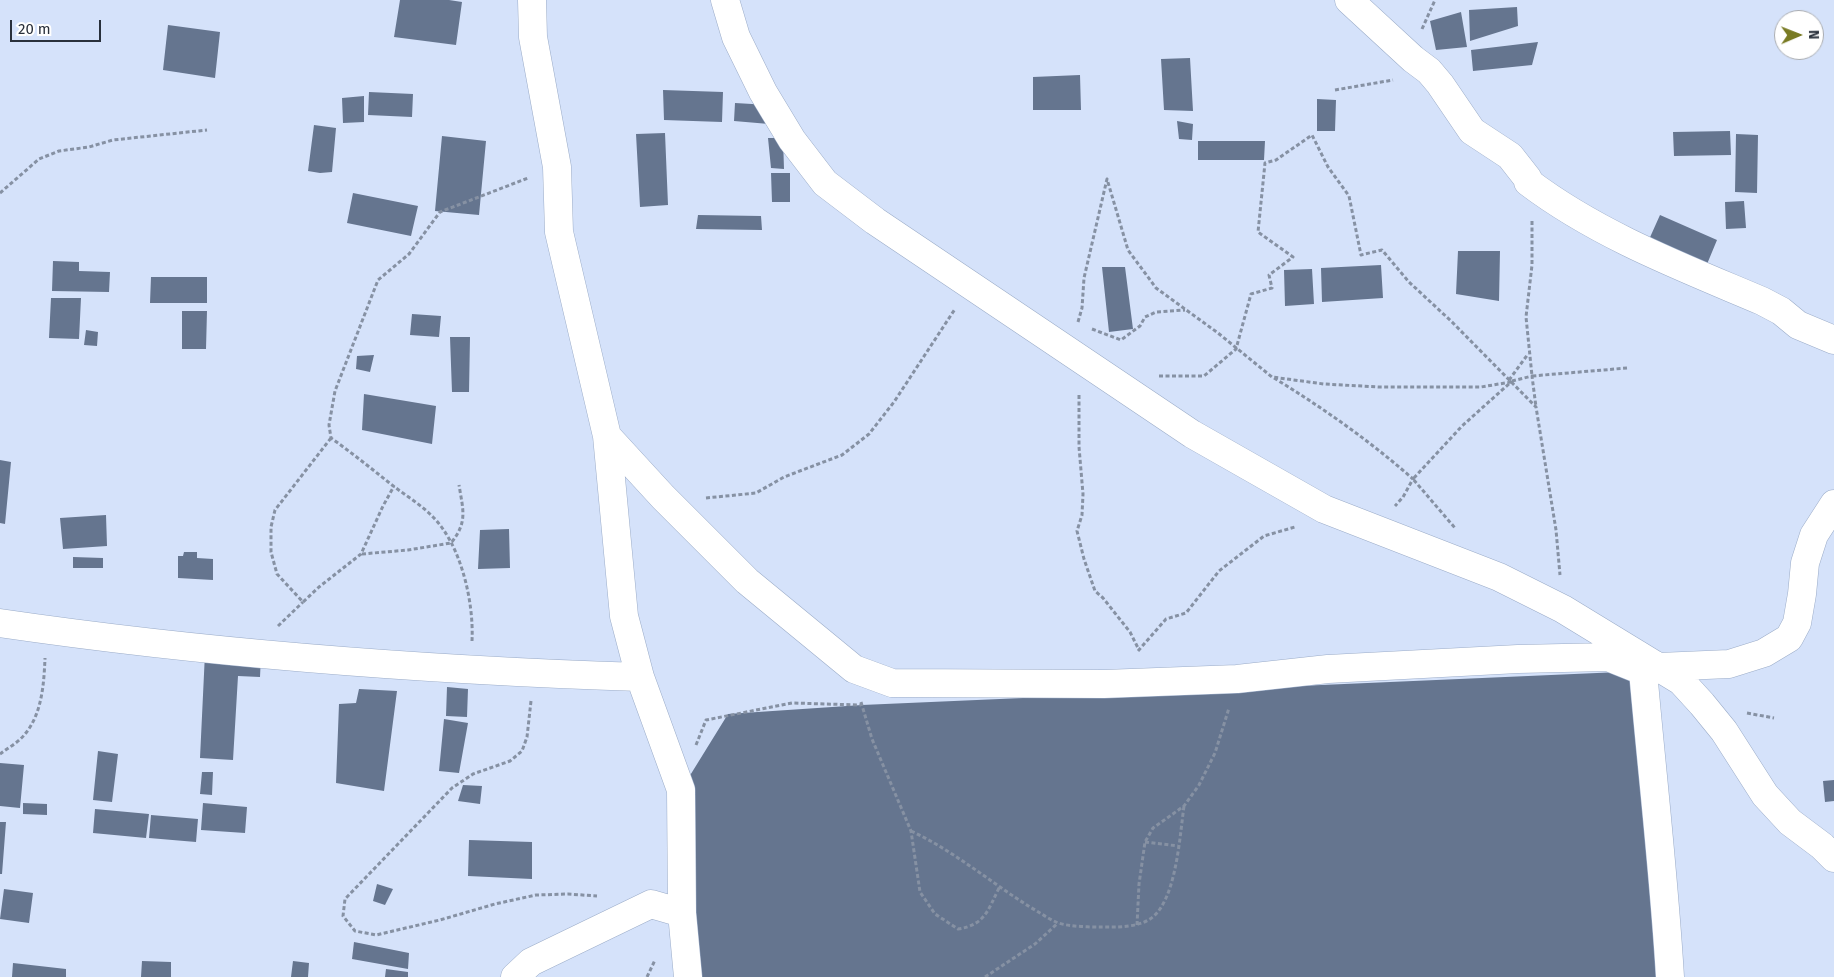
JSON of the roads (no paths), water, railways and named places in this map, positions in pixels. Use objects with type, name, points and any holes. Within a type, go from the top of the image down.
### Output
[{"type":"street","points":[[532,0],[533,37],[557,167],[559,232],[606,436],[624,616],[640,677],[680,790],[682,913],[688,977]]},
{"type":"street","points":[[725,0],[736,36],[763,92],[792,140],[825,183],[875,221],[1192,434],[1324,509],[1499,577],[1563,609],[1651,669],[1729,664],[1764,652],[1789,638],[1797,623],[1805,563],[1814,535],[1822,519],[1834,504]]},
{"type":"street","points":[[1348,0],[1413,59],[1430,71],[1472,131],[1510,156],[1528,179],[1528,182],[1554,202],[1625,241],[1762,301],[1781,311],[1798,325],[1834,340]]},
{"type":"street","points":[[606,436],[663,497],[747,581],[854,669],[892,683],[1104,684],[1237,679],[1328,669],[1518,659],[1608,657],[1651,669],[1681,681],[1702,704],[1728,738],[1765,796],[1790,822],[1822,846],[1834,858]]},
{"type":"street","points":[[0,623],[157,644],[243,652],[533,674],[640,677]]},
{"type":"street","points":[[1651,669],[1657,830],[1665,893],[1670,977]]},
{"type":"street","points":[[515,977],[531,962],[651,904],[682,913]]}]
